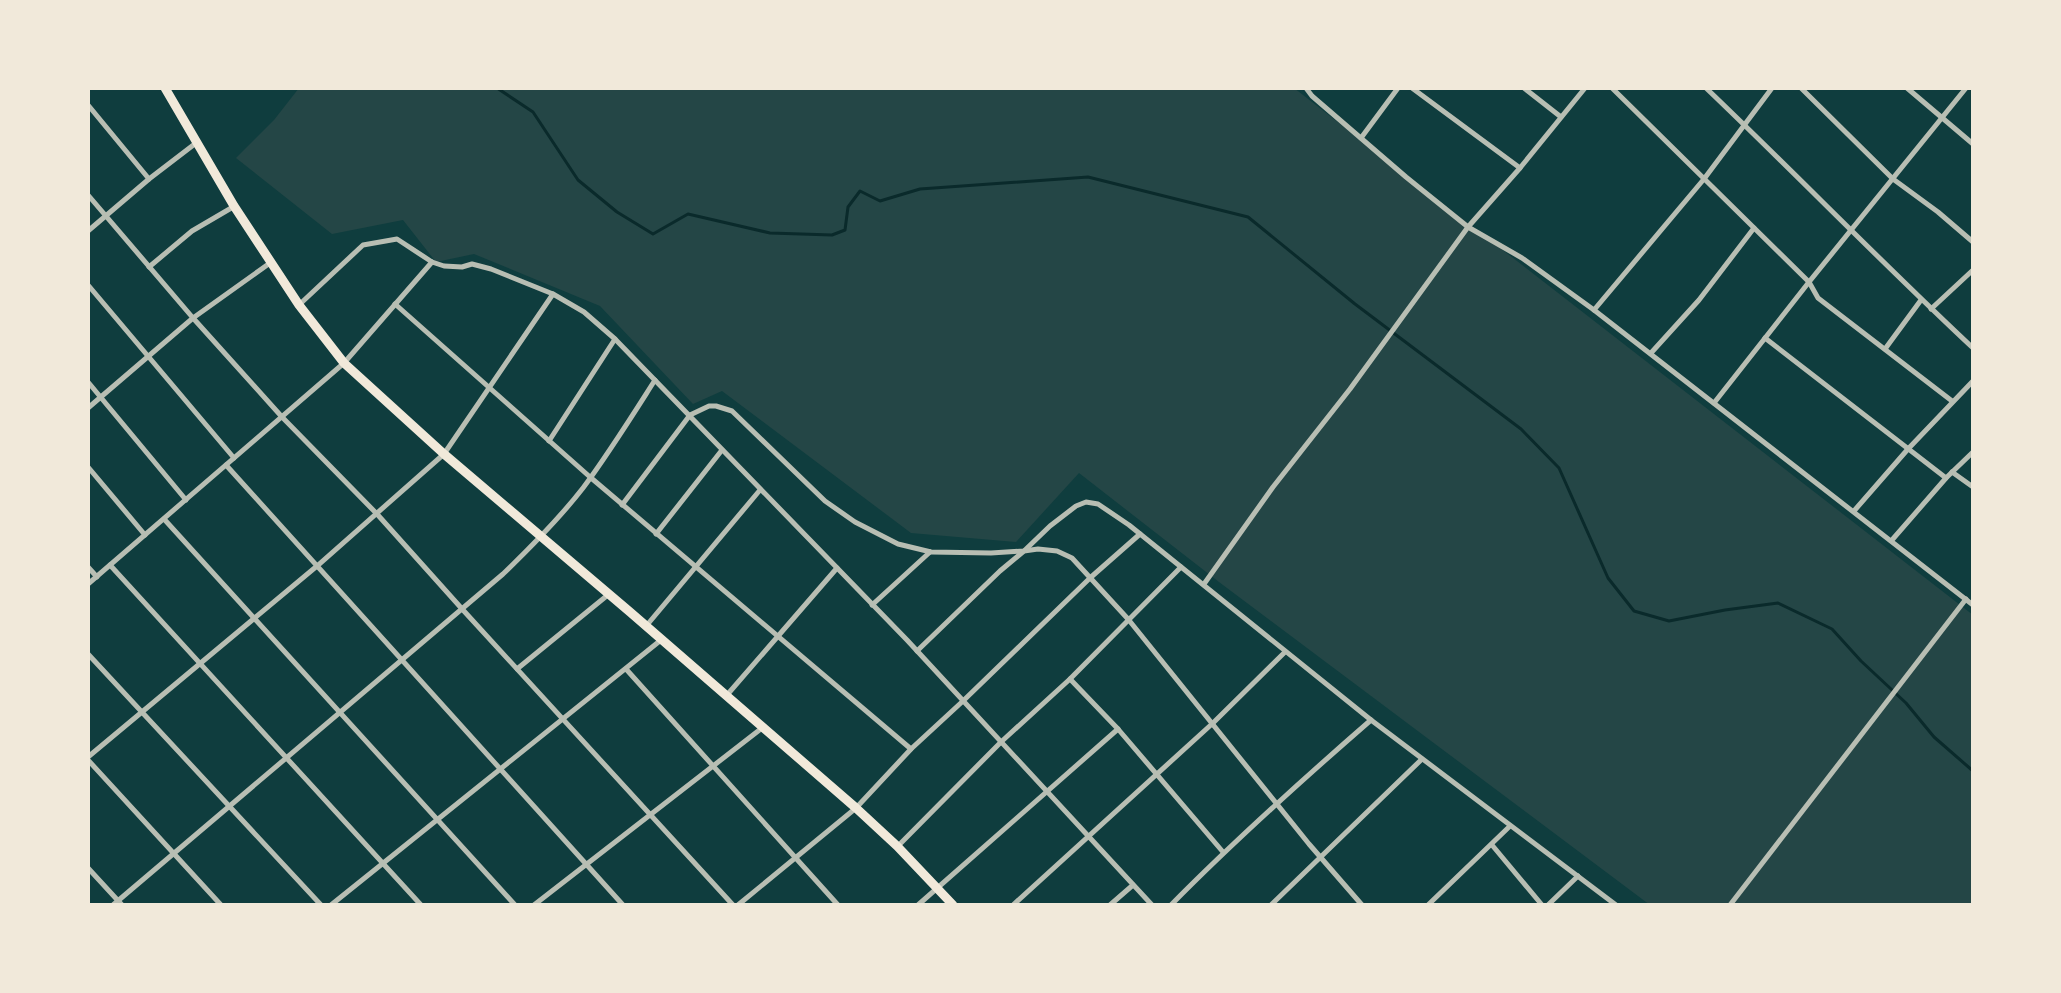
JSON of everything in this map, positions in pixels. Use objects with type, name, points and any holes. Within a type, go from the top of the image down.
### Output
[{"type":"main road","points":[[165,88],[234,206],[299,305],[344,363],[444,454],[856,808],[953,905]]},
{"type":"street","points":[[1306,88],[1406,177],[1468,227],[1522,258],[1594,310],[1973,605]]},
{"type":"street","points":[[1361,138],[1398,88]]},
{"type":"street","points":[[1412,88],[1520,168]]},
{"type":"street","points":[[1524,88],[1561,117]]},
{"type":"street","points":[[1204,584],[1468,227],[1585,88]]},
{"type":"street","points":[[1612,88],[1809,282],[1818,298],[1952,401]]},
{"type":"street","points":[[1706,88],[1973,348]]},
{"type":"street","points":[[1594,310],[1704,179],[1772,88]]},
{"type":"street","points":[[1801,88],[1893,179],[1973,242]]},
{"type":"street","points":[[1907,88],[1973,144]]},
{"type":"street","points":[[1714,403],[1966,88]]},
{"type":"street","points":[[88,105],[149,179]]},
{"type":"street","points":[[88,231],[196,143]]},
{"type":"street","points":[[88,195],[282,417],[377,514],[736,905],[856,808],[911,749],[1140,534]]},
{"type":"street","points":[[149,267],[192,231],[234,206]]},
{"type":"street","points":[[1651,353],[1699,300],[1754,228]]},
{"type":"street","points":[[299,305],[363,245],[397,239],[432,262],[462,267],[472,264],[491,269],[553,294],[584,312],[690,415],[917,651],[1152,905]]},
{"type":"street","points":[[88,408],[193,318],[271,262]]},
{"type":"street","points":[[88,584],[344,363],[432,262]]},
{"type":"street","points":[[1931,309],[1973,270]]},
{"type":"street","points":[[88,285],[234,458]]},
{"type":"street","points":[[221,905],[88,759],[317,566],[444,454],[553,294]]},
{"type":"street","points":[[1885,349],[1921,300]]},
{"type":"street","points":[[395,304],[695,568],[911,749]]},
{"type":"street","points":[[1765,338],[1946,478]]},
{"type":"street","points":[[549,441],[615,339]]},
{"type":"street","points":[[88,868],[118,904],[463,610],[540,537],[590,477],[655,380]]},
{"type":"street","points":[[1854,511],[1973,381]]},
{"type":"street","points":[[88,382],[186,500]]},
{"type":"street","points":[[622,505],[690,415],[716,406],[732,411],[825,501],[855,522],[898,544],[930,552],[991,553],[1038,549],[1057,551],[1072,558],[1128,619],[1275,803],[1362,905]]},
{"type":"street","points":[[656,534],[722,450]]},
{"type":"street","points":[[1892,540],[1973,452]]},
{"type":"street","points":[[226,465],[623,905]]},
{"type":"street","points":[[88,467],[145,535]]},
{"type":"street","points":[[1952,472],[1973,487]]},
{"type":"street","points":[[646,626],[760,490]]},
{"type":"street","points":[[917,651],[1050,526],[1076,506],[1086,502],[1098,504],[1204,584],[1371,720],[1616,905]]},
{"type":"street","points":[[164,519],[515,905]]},
{"type":"street","points":[[872,605],[930,552]]},
{"type":"street","points":[[110,565],[421,905]]},
{"type":"street","points":[[88,567],[97,577]]},
{"type":"street","points":[[897,846],[1181,567]]},
{"type":"street","points":[[727,696],[837,568]]},
{"type":"street","points":[[517,669],[609,594]]},
{"type":"street","points":[[1730,905],[1966,599]]},
{"type":"street","points":[[331,905],[661,639]]},
{"type":"street","points":[[1013,905],[1213,723],[1285,652]]},
{"type":"street","points":[[88,654],[321,905]]},
{"type":"street","points":[[626,669],[838,905]]},
{"type":"street","points":[[1070,679],[1118,729],[1223,852]]},
{"type":"street","points":[[1171,905],[1275,803],[1371,720]]},
{"type":"street","points":[[534,905],[763,727]]},
{"type":"street","points":[[918,905],[1118,729]]},
{"type":"street","points":[[1271,905],[1423,758]]},
{"type":"street","points":[[1428,905],[1510,826]]},
{"type":"street","points":[[1492,845],[1542,905]]},
{"type":"street","points":[[1548,905],[1578,876]]},
{"type":"street","points":[[1110,905],[1133,885]]},
{"type":"shaded area","points":[[299,88],[1294,88],[1973,615],[1973,905],[1650,905],[1219,582],[1079,473],[1016,542],[911,533],[722,391],[693,404],[600,306],[474,254],[436,262],[403,220],[332,234],[236,158],[274,120]]},
{"type":"waterway","points":[[497,88],[533,112],[578,180],[617,212],[653,234],[688,214],[770,233],[832,235],[845,230],[848,207],[860,191],[880,201],[920,189],[1088,177],[1248,217],[1355,304],[1521,429],[1559,468],[1608,578],[1634,611],[1669,621],[1778,603],[1832,629],[1906,703],[1934,737],[1973,771]]}]
